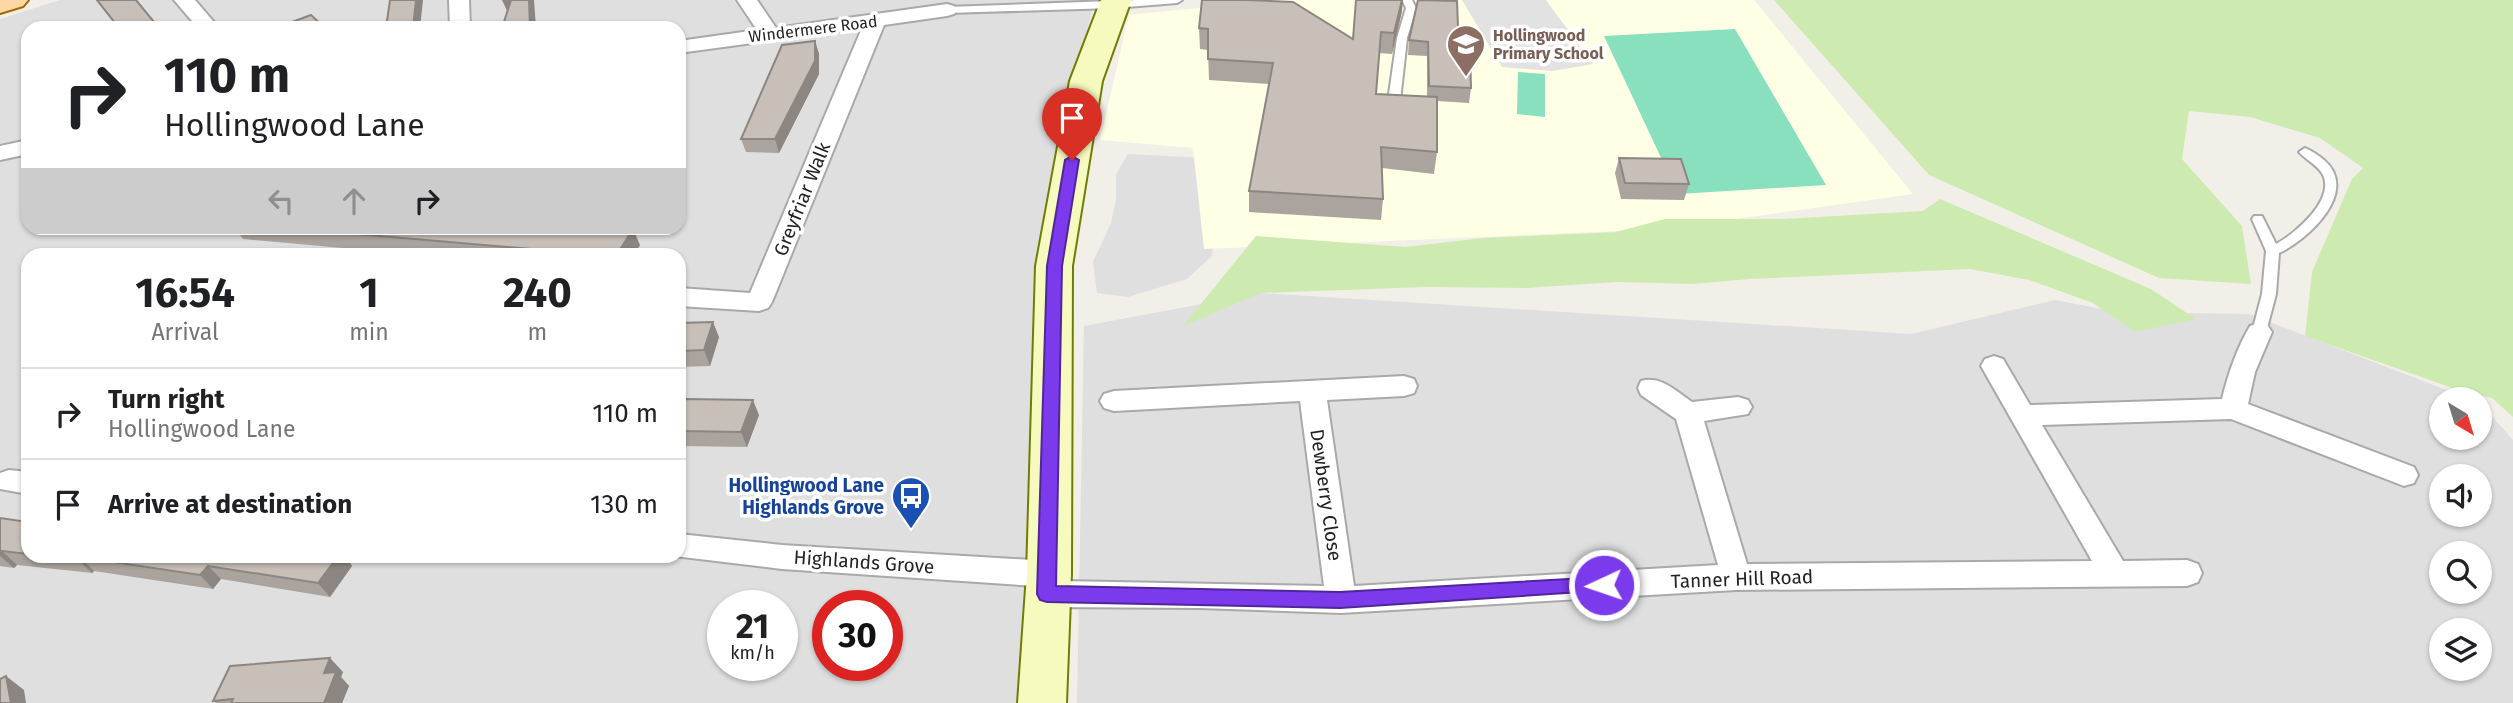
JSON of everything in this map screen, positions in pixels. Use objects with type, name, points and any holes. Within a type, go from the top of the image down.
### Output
[{"type":"main road","points":[[0,4],[12,0]]},
{"type":"street","points":[[184,0],[203,21]]},
{"type":"street","points":[[459,0],[460,21]]},
{"type":"street","points":[[747,0],[770,34]]},
{"type":"street","points":[[1042,703],[1048,584],[1054,266],[1086,81],[1115,2]]},
{"type":"street","name":"Windermere Road","points":[[686,46],[947,10]]},
{"type":"street","name":"Greyfriar Walk","points":[[686,298],[759,302],[875,21]]},
{"type":"street","points":[[0,153],[21,148]]},
{"type":"street","points":[[2233,409],[2242,372],[2259,332]]},
{"type":"street","points":[[1994,366],[2025,415],[2115,574]]},
{"type":"street","points":[[1114,401],[1404,386]]},
{"type":"street","points":[[1651,388],[1688,413],[1736,577]]},
{"type":"street","name":"Dewberry Close","points":[[1312,391],[1340,600]]},
{"type":"street","points":[[1688,413],[1738,407]]},
{"type":"street","points":[[2025,415],[2233,409],[2404,475]]},
{"type":"street","name":"Highlands Grove","points":[[686,548],[1048,584]]},
{"type":"street","name":"Tanner Hill Road","points":[[1048,584],[1340,600],[1736,577],[2187,573]]},
{"type":"lane","points":[[947,10],[1177,0]]},
{"type":"lane","points":[[1394,101],[1402,38],[1411,8],[1407,0]]},
{"type":"lane","points":[[2273,251],[2290,244],[2314,224],[2331,190],[2332,180],[2328,172],[2305,152]]},
{"type":"lane","points":[[2258,219],[2273,251],[2269,294],[2259,332]]},
{"type":"shaded area","points":[[60,0],[1095,0],[1053,165],[1025,567],[1019,703],[0,703],[0,19]]},
{"type":"shaded area","name":"Hollingwood Primary School","points":[[1278,0],[1754,0],[1913,194],[1665,229],[1204,249],[1193,148],[1100,140],[1129,15]]},
{"type":"shaded area","points":[[1462,0],[1546,0],[1593,64],[1553,71],[1502,67]]},
{"type":"shaded area","points":[[1128,154],[1206,158],[1217,206],[1212,256],[1187,279],[1128,297],[1097,293],[1093,262],[1111,223],[1116,200],[1116,174]]},
{"type":"shaded area","points":[[1261,293],[1911,334],[2055,300],[2118,312],[2249,314],[2439,387],[2429,387],[2429,450],[2492,450],[2492,416],[2513,440],[2513,703],[1077,703],[1084,326]]},
{"type":"green space","points":[[1774,0],[2513,0],[2513,417],[2492,398],[2492,387],[2450,387],[2305,336],[2312,272],[2352,179],[2363,168],[2320,138],[2250,117],[2189,111],[2182,159],[2242,226],[2251,284],[2159,278],[1929,175]]},
{"type":"green space","points":[[1735,29],[1826,185],[1678,194],[1604,36]]},
{"type":"green space","points":[[1518,72],[1545,74],[1545,117],[1517,114]]},
{"type":"green space","points":[[1940,199],[2151,289],[2196,319],[2135,332],[2093,303],[2029,280],[1970,269],[1692,284],[1616,282],[1527,288],[1425,287],[1261,293],[1183,326],[1256,236],[1405,247],[1483,238],[1616,232],[1665,219],[1783,219],[1923,211]]},
{"type":"building","points":[[97,0],[136,0],[153,21],[114,21]]},
{"type":"building","points":[[390,0],[416,0],[414,21],[387,21]]},
{"type":"building","points":[[511,0],[529,0],[530,21],[504,21]]},
{"type":"building","points":[[1202,0],[1293,2],[1353,39],[1356,0],[1402,0],[1394,33],[1381,32],[1376,94],[1437,97],[1437,152],[1381,147],[1383,199],[1249,191],[1273,63],[1208,59],[1208,29],[1199,28]]},
{"type":"building","points":[[1418,0],[1457,1],[1459,53],[1470,53],[1471,88],[1429,86],[1428,42],[1409,40]]},
{"type":"building","points":[[311,15],[317,21],[295,21]]},
{"type":"building","points":[[815,41],[815,61],[775,139],[741,139],[782,45]]},
{"type":"building","points":[[1619,158],[1681,159],[1689,184],[1625,183]]},
{"type":"building","points":[[368,235],[629,235],[621,248],[520,248]]},
{"type":"building","points":[[713,322],[704,350],[686,351],[686,323]]},
{"type":"building","points":[[686,399],[753,400],[741,432],[686,431]]},
{"type":"building","points":[[0,518],[21,521],[21,553],[2,551],[0,554]]},
{"type":"building","points":[[120,563],[333,563],[318,583],[208,566],[200,575]]},
{"type":"building","points":[[330,658],[324,673],[336,672],[324,703],[231,703],[233,699],[213,701],[230,666]]},
{"type":"building","points":[[6,676],[11,703],[0,703],[0,679]]},
{"type":"place","name":"Hollingwood Primary School","points":[[1466,78]]},
{"type":"place","name":"Hollingwood Lane Highlands Grove","points":[[911,530]]},
{"type":"route","points":[[1072,160],[1054,266],[1047,594],[1199,595],[1340,600],[1604,585]]}]
